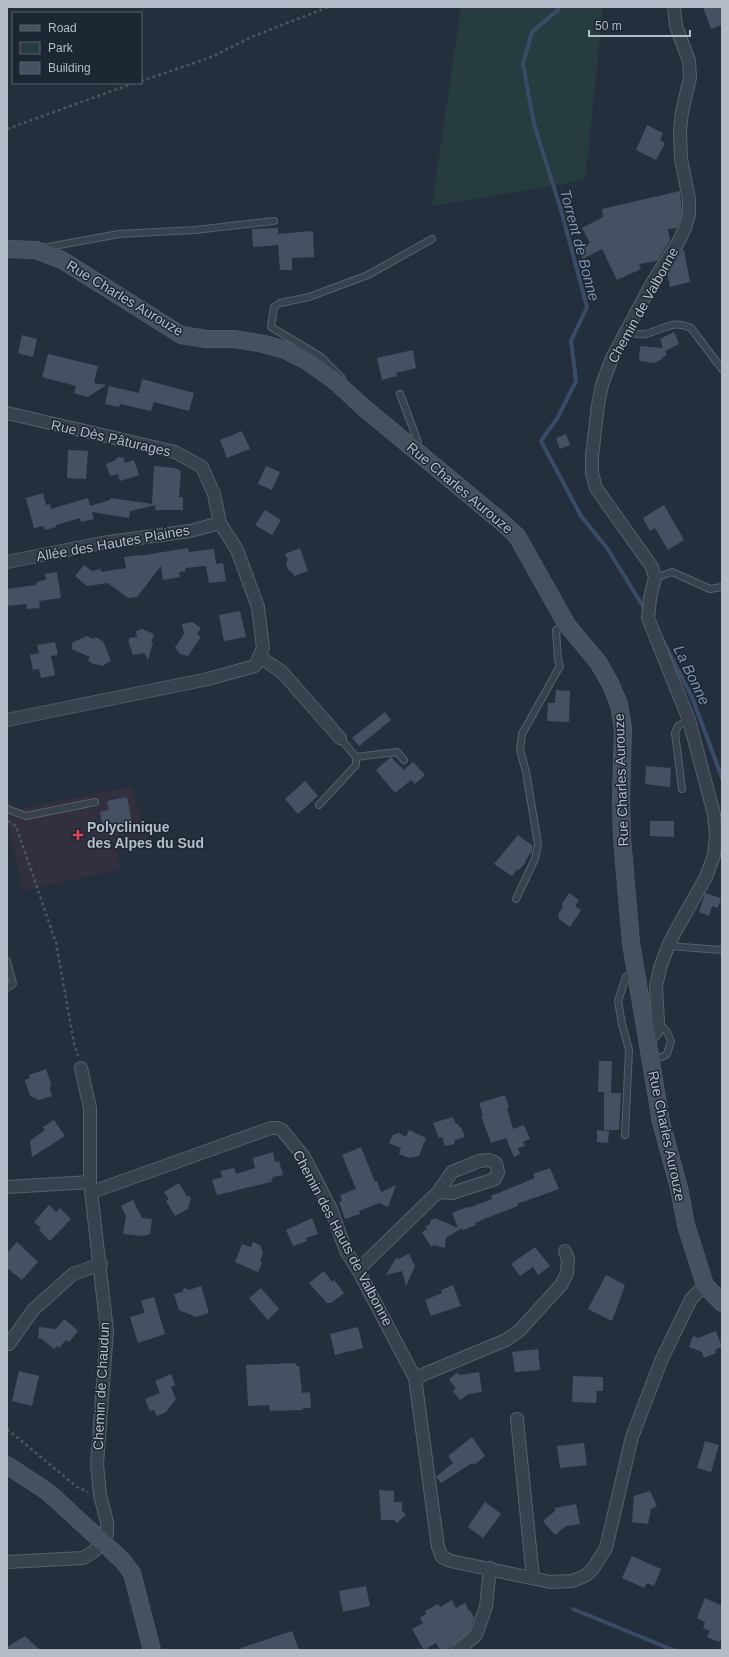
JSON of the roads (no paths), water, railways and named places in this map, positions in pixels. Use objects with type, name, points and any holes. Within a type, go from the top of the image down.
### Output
[{"type":"street","name":"Chemin de Valbonne","points":[[655,578],[652,567],[596,488],[592,472],[598,405],[602,385],[612,358],[652,284],[685,228],[689,214],[690,199],[681,159],[680,130],[682,112],[690,78],[688,61],[676,26],[674,7]]},
{"type":"street","name":"Rue Charles Aurouze","points":[[7,248],[36,250],[62,260],[181,335],[206,339],[235,339],[264,344],[285,350],[307,361],[336,382],[351,389],[415,450],[503,522],[517,536],[567,625],[598,662],[610,683],[619,704],[622,729],[620,800],[631,943],[661,1122],[679,1188],[686,1225],[706,1285],[722,1303]]},
{"type":"street","name":"Rue Dès Pâturages","points":[[7,413],[175,452],[202,467],[214,494],[220,523]]},
{"type":"street","points":[[7,720],[208,679],[255,666],[263,648],[258,606],[237,550],[220,523]]},
{"type":"street","name":"Allée des Hautes Plaines","points":[[7,562],[102,543],[190,531],[220,523]]},
{"type":"street","points":[[648,1040],[656,1032],[658,1022],[656,987],[660,968],[668,946],[706,877],[714,855],[716,836],[714,814],[689,720],[648,618],[650,598],[655,578]]},
{"type":"street","points":[[260,657],[282,672],[340,738]]},
{"type":"street","name":"Chemin de Chaudun","points":[[81,1068],[90,1108],[91,1187],[107,1330],[97,1464],[100,1495],[107,1522],[107,1533],[103,1542]]},
{"type":"street","name":"Chemin des Hauts de Valbonne","points":[[91,1187],[271,1128],[282,1130],[304,1157],[331,1209],[346,1251],[358,1270],[415,1378],[438,1548],[442,1557],[451,1561],[490,1568],[550,1582],[572,1581],[584,1576],[592,1570],[606,1548],[632,1437],[658,1368],[691,1299],[706,1285]]},
{"type":"street","points":[[7,1187],[91,1187]]},
{"type":"street","points":[[358,1270],[438,1192]]},
{"type":"street","points":[[415,1378],[506,1340],[519,1331],[561,1285],[568,1273],[568,1259],[565,1251]]},
{"type":"street","points":[[10,1344],[33,1310],[73,1274],[100,1264]]},
{"type":"street","points":[[517,1419],[532,1578]]},
{"type":"street","points":[[7,1465],[48,1492],[122,1560],[132,1573],[152,1650]]},
{"type":"street","points":[[7,1562],[83,1558],[93,1552],[103,1542]]},
{"type":"street","points":[[458,1650],[476,1635],[486,1607],[490,1568]]},
{"type":"lane","points":[[36,250],[119,234],[195,230],[274,221]]},
{"type":"lane","points":[[351,389],[321,357],[271,327],[274,307],[280,303],[309,297],[368,275],[432,239]]},
{"type":"lane","points":[[626,334],[645,334],[673,324],[684,325],[691,328],[722,369]]},
{"type":"lane","points":[[400,394],[418,442],[415,450]]},
{"type":"lane","points":[[655,578],[672,572],[710,589],[722,588]]},
{"type":"lane","points":[[516,899],[535,859],[538,844],[520,750],[522,734],[560,666],[558,660],[556,630],[567,625]]},
{"type":"lane","points":[[682,790],[675,733],[678,726],[689,720]]},
{"type":"lane","points":[[319,805],[356,765],[356,757],[340,738]]},
{"type":"lane","points":[[356,757],[397,752],[404,760]]},
{"type":"lane","points":[[7,809],[26,816],[95,802]]},
{"type":"lane","points":[[668,946],[722,950]]},
{"type":"lane","points":[[7,961],[13,984],[7,988]]},
{"type":"lane","points":[[625,1135],[629,1050],[618,1001],[626,977],[637,972]]},
{"type":"lane","points":[[651,1058],[662,1057],[667,1054],[671,1041],[667,1032],[658,1022]]},
{"type":"waterway","name":"Torrent de Bonne","points":[[558,7],[558,10],[532,32],[523,64],[534,124],[561,210],[587,307],[571,341],[576,381],[558,417],[541,441],[581,516],[607,548],[646,611]]},
{"type":"waterway","name":"La Bonne","points":[[663,641],[692,697],[722,778]]},
{"type":"waterway","points":[[573,1609],[673,1650]]},
{"type":"place","name":"Polyclinique des Alpes du Sud","points":[[78,835]]}]
